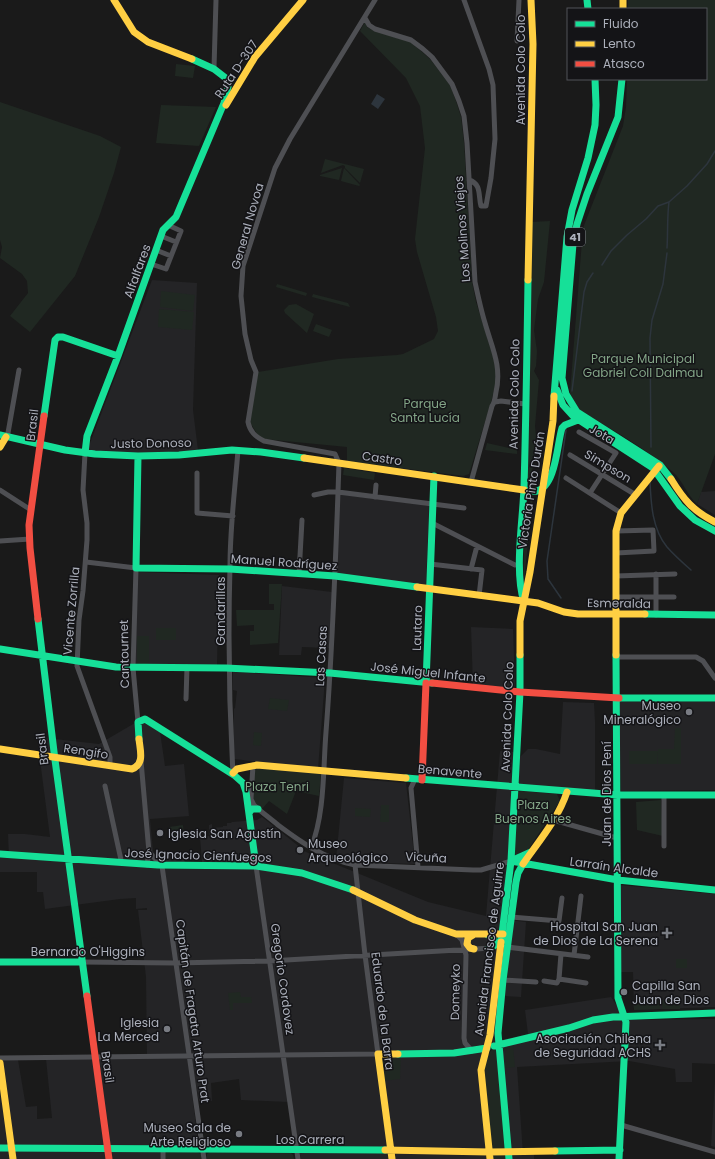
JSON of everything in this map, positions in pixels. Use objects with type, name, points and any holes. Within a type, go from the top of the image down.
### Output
[{"type":"street","points":[[114,0],[134,32],[141,38],[214,68],[216,0]]},
{"type":"street","name":"Ruta D-307","points":[[219,115],[255,57],[303,0]]},
{"type":"street","name":"General Novoa","points":[[339,463],[335,454],[264,441],[255,436],[249,429],[248,422],[256,372],[251,360],[245,334],[241,296],[243,266],[275,168],[290,139],[375,0]]},
{"type":"street","points":[[464,0],[489,68],[492,85],[495,139],[491,178],[486,206],[481,206],[477,185],[469,180]]},
{"type":"street","name":"Avenida Colo Colo","points":[[517,41],[519,0]]},
{"type":"street","name":"Avenida Colo Colo","points":[[515,787],[520,692],[520,621],[524,602],[520,592],[524,490],[533,52],[531,0]]},
{"type":"street","name":"Los Molinos Viejos","points":[[365,18],[369,25],[411,40],[423,48],[432,57],[452,84],[464,116],[475,282],[498,367],[499,381],[495,402],[471,482]]},
{"type":"street","name":"Alfalfares","points":[[85,453],[87,436],[118,356],[163,230],[176,216],[224,103],[228,80],[214,68]]},
{"type":"street","name":"41","points":[[595,80],[597,104],[595,131],[571,215],[567,237],[556,382],[557,391],[567,410],[578,420],[668,474],[682,497],[692,508],[715,522]]},
{"type":"street","name":"41","points":[[622,80],[618,117],[586,194],[574,237],[562,373],[563,387],[569,401],[577,412],[658,468],[673,498],[682,509],[701,524],[715,530]]},
{"type":"street","points":[[151,264],[166,269],[181,231],[168,225]]},
{"type":"street","points":[[161,236],[176,242]]},
{"type":"street","points":[[156,250],[171,256]]},
{"type":"street","name":"Brasil","points":[[109,1159],[54,757],[30,540],[30,510],[55,340],[58,337],[63,337],[118,356]]},
{"type":"street","points":[[0,447],[19,370]]},
{"type":"street","name":"Victoria Pinto Durán","points":[[524,602],[553,421],[556,382]]},
{"type":"street","points":[[495,402],[501,401],[525,404]]},
{"type":"street","points":[[556,455],[562,428],[578,420]]},
{"type":"street","points":[[553,421],[556,455]]},
{"type":"street","name":"Jota","points":[[579,432],[616,453],[590,493]]},
{"type":"street","name":"Justo Donoso","points":[[3,434],[65,450],[85,453],[138,456],[179,455],[222,450],[238,450]]},
{"type":"street","name":"Castro","points":[[238,450],[434,476],[524,490],[542,489],[549,483],[556,455]]},
{"type":"street","name":"Gandarillas","points":[[233,772],[231,757],[230,569],[238,450]]},
{"type":"street","name":"Vicente Zorrilla","points":[[85,453],[83,490],[88,533],[79,620],[77,670],[110,757],[110,766]]},
{"type":"street","name":"Simpson","points":[[570,455],[636,495]]},
{"type":"street","name":"Cantournet","points":[[138,456],[133,668],[149,852],[147,865]]},
{"type":"street","name":"Las Casas","points":[[311,848],[316,833],[324,772],[335,576],[339,463]]},
{"type":"street","name":"Juan de Dios Pení","points":[[619,1159],[625,1017],[618,1002],[616,531],[621,513],[658,468]]},
{"type":"street","points":[[197,473],[197,513],[233,516]]},
{"type":"street","name":"Lautaro","points":[[418,867],[411,788],[419,780],[426,682],[434,476]]},
{"type":"street","points":[[566,478],[621,513]]},
{"type":"street","points":[[375,497],[376,485]]},
{"type":"street","points":[[0,490],[30,510]]},
{"type":"street","points":[[314,495],[328,492],[338,492],[464,508]]},
{"type":"street","points":[[299,574],[302,520]]},
{"type":"street","points":[[432,523],[515,564]]},
{"type":"street","points":[[616,531],[653,530],[654,551],[616,553]]},
{"type":"street","points":[[0,541],[30,540]]},
{"type":"street","points":[[471,569],[477,546]]},
{"type":"street","name":"Manuel Rodríguez","points":[[86,562],[136,568],[230,569],[335,576],[524,602]]},
{"type":"street","points":[[430,564],[482,570],[479,596]]},
{"type":"street","points":[[656,574],[656,615]]},
{"type":"street","points":[[616,576],[675,574]]},
{"type":"street","points":[[619,597],[674,597]]},
{"type":"street","name":"Esmeralda","points":[[524,602],[541,604],[573,613],[616,615],[715,615]]},
{"type":"street","name":"José Miguel Infante","points":[[0,649],[77,662],[133,668],[230,668],[330,673],[520,692],[616,698],[715,698]]},
{"type":"street","points":[[616,657],[696,657],[702,659],[715,678]]},
{"type":"street","points":[[186,699],[187,667]]},
{"type":"street","points":[[138,722],[145,719],[150,720],[222,768],[233,772]]},
{"type":"street","name":"Rengifo","points":[[0,749],[132,769],[137,767],[141,761]]},
{"type":"street","points":[[254,765],[251,798],[252,802],[258,809]]},
{"type":"street","name":"Benavente","points":[[233,772],[238,769],[254,765],[567,792],[618,795],[715,795]]},
{"type":"street","name":"Gregorio Cordovez","points":[[233,772],[245,786],[248,802],[298,1159]]},
{"type":"street","points":[[105,786],[121,860]]},
{"type":"street","name":"Avenida Francisco de Aguirre","points":[[502,934],[511,861],[515,787]]},
{"type":"street","name":"Avenida Francisco de Aguirre","points":[[490,1155],[481,1070],[490,1035],[517,877],[531,852],[553,820],[564,801],[567,792]]},
{"type":"street","points":[[664,795],[664,846]]},
{"type":"street","points":[[249,813],[253,808],[258,809]]},
{"type":"street","name":"Vicuña","points":[[258,809],[311,848],[355,865],[478,870],[511,861]]},
{"type":"street","points":[[553,820],[617,838]]},
{"type":"street","points":[[149,852],[162,866]]},
{"type":"street","points":[[511,861],[531,852]]},
{"type":"street","name":"José Ignacio Cienfuegos","points":[[0,854],[162,866],[256,866],[308,874],[358,893],[415,920],[456,934],[502,934]]},
{"type":"street","name":"Larraín Alcalde","points":[[511,861],[618,880],[715,890]]},
{"type":"street","name":"Eduardo de la Barra","points":[[355,865],[365,955],[392,1159]]},
{"type":"street","name":"Capitán de Fragata Arturo Prat","points":[[162,866],[204,1159]]},
{"type":"street","points":[[574,955],[581,896]]},
{"type":"street","points":[[511,917],[559,921],[562,898]]},
{"type":"street","name":"Domeyko","points":[[456,934],[462,940],[465,949],[466,974],[464,1038],[465,1043],[472,1051]]},
{"type":"street","points":[[502,934],[505,946]]},
{"type":"street","points":[[473,935],[467,940],[468,946],[474,949]]},
{"type":"street","points":[[488,935],[494,937],[495,943],[494,946],[489,948]]},
{"type":"street","points":[[365,955],[505,946],[588,957]]},
{"type":"street","name":"Avenida Francisco de Aguirre","points":[[505,946],[498,1046],[509,1155]]},
{"type":"street","points":[[544,981],[557,983],[559,979],[561,954]]},
{"type":"street","name":"Bernardo O'Higgins","points":[[0,962],[270,961],[365,955]]},
{"type":"street","points":[[559,979],[586,983]]},
{"type":"street","points":[[503,980],[536,982]]},
{"type":"street","points":[[0,1058],[454,1053],[498,1046],[569,1028],[588,1020],[715,1013]]},
{"type":"street","points":[[0,1063],[13,1159]]},
{"type":"street","points":[[621,1125],[715,1152]]},
{"type":"street","name":"Los Carrera","points":[[0,1148],[391,1150],[490,1155],[620,1150]]},
{"type":"street","points":[[163,1148],[163,1159]]},
{"type":"shaded area","points":[[377,94],[385,99],[378,109],[371,104]]},
{"type":"shaded area","points":[[152,280],[197,283],[193,410],[198,450],[135,454],[87,451]]},
{"type":"shaded area","points":[[715,491],[715,515],[697,504],[701,492]]},
{"type":"shaded area","points":[[339,494],[429,506],[426,588],[339,574],[337,572]]},
{"type":"shaded area","points":[[137,572],[219,575],[217,665],[135,665]]},
{"type":"shaded area","points":[[282,586],[332,592],[329,648],[302,647],[301,655],[279,655]]},
{"type":"shaded area","points":[[471,627],[513,629],[515,686],[510,690],[473,685]]},
{"type":"shaded area","points":[[233,672],[325,678],[318,769],[234,759],[234,709],[237,691],[233,690]]},
{"type":"shaded area","points":[[563,702],[594,703],[595,791],[516,785],[519,758],[528,749],[536,749],[560,754]]},
{"type":"shaded area","points":[[618,702],[715,702],[715,790],[621,791]]},
{"type":"shaded area","points":[[140,720],[160,732],[165,766],[184,764],[189,816],[150,819],[153,851],[161,860],[169,860],[169,852],[184,852],[185,862],[202,862],[200,837],[209,836],[209,825],[212,824],[212,828],[223,827],[227,826],[227,823],[257,820],[262,817],[306,852],[428,902],[486,916],[500,751],[514,752],[508,858],[502,919],[526,922],[521,997],[504,996],[501,1040],[528,1034],[525,1010],[611,997],[627,1020],[715,1019],[715,1064],[692,1063],[692,1082],[676,1082],[675,1069],[629,1061],[517,1067],[523,1154],[534,1154],[534,1159],[511,1159],[502,1046],[485,1049],[486,1159],[301,1159],[289,1102],[241,1100],[239,1079],[211,1083],[212,1101],[199,1101],[195,1080],[190,1078],[198,1141],[195,1144],[161,1145],[160,1159],[0,1159],[0,1060],[18,1060],[26,1107],[37,1106],[37,1119],[52,1118],[46,1059],[147,1059],[146,977],[138,910],[147,910],[147,908],[136,909],[136,898],[45,909],[43,892],[37,892],[37,872],[0,872],[0,858],[9,858],[8,834],[25,834],[50,837],[37,737],[99,744]]},
{"type":"shaded area","points":[[344,778],[406,783],[415,864],[352,862],[336,859]]},
{"type":"shaded area","name":"Hospital San Juan de Dios de La Serena","points":[[619,885],[715,894],[715,1007],[634,1010],[633,972],[618,972]]},
{"type":"shaded area","points":[[715,1080],[715,1147],[711,1146]]},
{"type":"green space","name":"Parque Municipal Gabriel Coll Dalmau","points":[[628,0],[715,0],[715,454],[697,504],[680,480],[663,463],[615,431],[578,409],[574,404],[570,393],[583,228],[623,126],[626,107],[627,80],[707,80],[707,8],[628,8]]},
{"type":"green space","name":"Parque Santa Lucía","points":[[365,22],[367,27],[374,31],[410,42],[430,59],[450,85],[461,117],[464,143],[472,282],[476,302],[496,367],[496,381],[492,399],[469,474],[463,476],[347,461],[347,447],[264,439],[257,434],[250,422],[258,372],[338,359],[403,354],[434,339],[438,331],[436,317],[417,252],[415,239],[425,148],[420,106],[406,78],[360,31]]},
{"type":"green space","points":[[176,64],[195,66],[193,78],[175,76]]},
{"type":"green space","points":[[0,102],[100,136],[121,147],[99,217],[75,276],[30,332],[10,316],[28,293],[27,281],[22,274],[0,258],[2,247],[0,240]]},
{"type":"green space","points":[[161,105],[216,107],[199,146],[156,143]]},
{"type":"green space","points":[[325,159],[364,169],[360,183],[343,165],[321,173]]},
{"type":"green space","points":[[342,168],[339,180],[320,176],[320,175]]},
{"type":"green space","points":[[344,168],[360,185],[359,186],[341,181]]},
{"type":"green space","points":[[550,221],[544,282],[538,299],[534,330],[537,351],[536,366],[534,371],[539,380],[535,426],[537,447],[532,471],[533,480],[526,479],[531,222]]},
{"type":"green space","points":[[277,284],[307,293],[306,296],[276,287]]},
{"type":"green space","points":[[161,291],[195,295],[193,311],[160,307]]},
{"type":"green space","points":[[313,294],[348,303],[350,307],[312,297]]},
{"type":"green space","points":[[296,304],[314,314],[307,333],[285,313],[284,310],[289,305]]},
{"type":"green space","points":[[159,309],[194,312],[192,330],[158,327]]},
{"type":"green space","points":[[316,324],[332,330],[329,337],[313,331]]},
{"type":"green space","points":[[487,443],[517,450],[517,454],[485,450]]},
{"type":"green space","points":[[344,468],[375,473],[374,480],[343,475]]},
{"type":"green space","points":[[533,495],[523,591],[525,510],[530,504],[531,496]]},
{"type":"green space","points":[[269,584],[282,584],[278,643],[250,645],[250,631],[254,631],[254,625],[237,626],[236,610],[274,610],[274,604],[269,604]]},
{"type":"green space","points":[[156,628],[176,628],[176,640],[156,640]]},
{"type":"green space","points":[[137,636],[149,636],[149,664],[137,664]]},
{"type":"green space","points":[[270,698],[289,700],[287,711],[268,709]]},
{"type":"green space","points":[[675,728],[681,728],[681,764],[658,764],[658,752],[657,764],[629,764],[629,751],[658,751],[658,749],[674,749]]},
{"type":"green space","points":[[254,732],[262,733],[261,746],[253,745]]},
{"type":"green space","name":"Plaza Tenri","points":[[259,767],[321,773],[319,796],[296,791],[287,814],[269,801],[262,809],[253,801],[254,771]]},
{"type":"green space","name":"Plaza Buenos Aires","points":[[521,791],[557,794],[560,801],[528,850],[514,856],[516,793]]},
{"type":"green space","points":[[661,800],[663,836],[637,830],[636,802]]},
{"type":"green space","points":[[381,805],[389,805],[389,822],[380,822]]},
{"type":"green space","points":[[355,808],[371,809],[370,817],[355,816]]},
{"type":"green space","points":[[183,825],[184,836],[170,838],[169,827]]},
{"type":"green space","points":[[676,959],[687,959],[687,968],[676,968]]},
{"type":"green space","points":[[240,992],[241,997],[251,997],[252,1003],[233,1003],[233,1010],[230,1010],[228,993]]},
{"type":"green space","points":[[662,1000],[680,1000],[680,1009],[662,1009]]},
{"type":"green space","points":[[633,1001],[660,1001],[660,1009],[634,1010]]},
{"type":"green space","points":[[513,1046],[515,1067],[505,1068],[505,1053],[507,1048]]},
{"type":"green space","points":[[497,1048],[507,1159],[492,1159],[484,1073],[488,1055],[492,1049]]},
{"type":"green space","points":[[401,1057],[400,1079],[384,1081],[380,1063],[383,1058]]},
{"type":"green space","points":[[165,1152],[197,1152],[201,1154],[201,1159],[165,1159]]},
{"type":"green space","points":[[210,1152],[291,1153],[294,1159],[207,1159],[207,1154]]},
{"type":"waterway","points":[[602,265],[611,251],[658,206],[669,202],[687,186],[707,164],[715,151]]},
{"type":"waterway","points":[[667,248],[669,202]]},
{"type":"waterway","points":[[651,447],[650,338],[652,320],[663,284],[667,253]]},
{"type":"waterway","points":[[572,391],[584,292],[587,282],[593,273]]},
{"type":"waterway","points":[[561,598],[548,579],[547,561],[566,430]]},
{"type":"waterway","points":[[650,482],[653,516],[658,532],[667,547],[691,570]]},
{"type":"traffic: fast","points":[[587,0],[588,8]]},
{"type":"traffic: fast","points":[[85,453],[87,436],[118,356],[163,230],[176,217],[224,103],[228,87],[227,79],[214,69],[192,59]]},
{"type":"traffic: fast","points":[[554,396],[567,237],[572,210],[588,158],[595,125],[595,80]]},
{"type":"traffic: fast","points":[[622,80],[618,117],[587,194],[577,224],[573,244],[562,378],[566,394],[577,412],[660,465],[671,479]]},
{"type":"traffic: fast","points":[[524,602],[521,590],[519,561],[524,487],[528,280]]},
{"type":"traffic: fast","points":[[44,416],[55,340],[58,337],[63,337],[118,356]]},
{"type":"traffic: fast","points":[[557,390],[563,405],[573,416],[653,468],[680,506],[695,520],[715,531]]},
{"type":"traffic: fast","points":[[524,490],[537,491],[543,488],[548,481],[555,464],[562,428],[565,425],[578,420]]},
{"type":"traffic: fast","points":[[0,435],[65,450],[95,454],[138,456],[179,455],[232,450],[261,452],[304,458]]},
{"type":"traffic: fast","points":[[138,456],[136,568],[230,569],[335,576],[417,587]]},
{"type":"traffic: fast","points":[[426,683],[434,476]]},
{"type":"traffic: fast","points":[[645,614],[715,615]]},
{"type":"traffic: fast","points":[[38,619],[55,760],[87,996]]},
{"type":"traffic: fast","points":[[0,649],[116,667],[226,668],[330,673],[432,683]]},
{"type":"traffic: fast","points":[[501,942],[511,861],[520,692],[520,655]]},
{"type":"traffic: fast","points":[[616,655],[618,998],[626,1022],[619,1159]]},
{"type":"traffic: fast","points":[[619,698],[715,698]]},
{"type":"traffic: fast","points":[[139,739],[138,722],[145,719],[234,775],[243,783],[246,792],[256,866]]},
{"type":"traffic: fast","points":[[406,778],[618,795],[715,795]]},
{"type":"traffic: fast","points":[[249,813],[252,809],[258,809]]},
{"type":"traffic: fast","points":[[511,861],[531,852]]},
{"type":"traffic: fast","points":[[0,854],[158,865],[256,866],[302,873],[353,890]]},
{"type":"traffic: fast","points":[[511,861],[618,880],[715,890]]},
{"type":"traffic: fast","points":[[509,1159],[498,1033],[503,980],[516,882],[518,873],[523,864]]},
{"type":"traffic: fast","points":[[488,935],[493,937],[495,942],[494,946],[489,948]]},
{"type":"traffic: fast","points":[[0,962],[82,962]]},
{"type":"traffic: fast","points":[[494,1046],[569,1028],[593,1020],[613,1017],[715,1013]]},
{"type":"traffic: fast","points":[[398,1054],[454,1053],[487,1048]]},
{"type":"traffic: fast","points":[[0,1148],[385,1150]]},
{"type":"traffic: fast","points":[[555,1151],[620,1150]]},
{"type":"traffic: slow","points":[[114,0],[134,32],[148,42],[192,59]]},
{"type":"traffic: slow","points":[[226,105],[255,57],[303,0]]},
{"type":"traffic: slow","points":[[528,280],[533,44],[531,0]]},
{"type":"traffic: slow","points":[[623,0],[623,8]]},
{"type":"traffic: slow","points":[[520,655],[520,621],[530,572],[553,421],[554,396]]},
{"type":"traffic: slow","points":[[0,447],[6,437]]},
{"type":"traffic: slow","points":[[304,458],[524,490]]},
{"type":"traffic: slow","points":[[616,655],[616,531],[621,513],[659,466]]},
{"type":"traffic: slow","points":[[671,479],[680,493],[695,509],[715,522]]},
{"type":"traffic: slow","points":[[417,587],[538,603],[564,612],[578,614],[645,614]]},
{"type":"traffic: slow","points":[[0,749],[132,769],[139,764],[141,756],[139,739]]},
{"type":"traffic: slow","points":[[233,773],[237,769],[257,765],[406,778]]},
{"type":"traffic: slow","points":[[523,864],[553,821],[567,792]]},
{"type":"traffic: slow","points":[[353,890],[415,920],[456,934],[503,934]]},
{"type":"traffic: slow","points":[[473,935],[468,938],[467,944],[470,948],[474,949]]},
{"type":"traffic: slow","points":[[490,1159],[481,1070],[490,1035],[501,942]]},
{"type":"traffic: slow","points":[[392,1159],[378,1054],[398,1054]]},
{"type":"traffic: slow","points":[[0,1063],[13,1159]]},
{"type":"traffic: slow","points":[[385,1150],[489,1152],[555,1151]]},
{"type":"traffic: jam","points":[[38,619],[29,525],[44,416]]},
{"type":"traffic: jam","points":[[422,780],[426,683]]},
{"type":"traffic: jam","points":[[432,683],[520,692],[619,698]]},
{"type":"traffic: jam","points":[[87,996],[109,1159]]},
{"type":"place","name":"Museo Mineralógico","points":[[689,712]]},
{"type":"place","name":"Iglesia San Agustín","points":[[160,833]]},
{"type":"place","name":"Museo Arqueológico","points":[[300,850]]},
{"type":"place","name":"Hospital San Juan de Dios de La Serena","points":[[667,933]]},
{"type":"place","name":"Capilla San Juan de Dios","points":[[624,992]]},
{"type":"place","name":"Iglesia La Merced","points":[[167,1029]]},
{"type":"place","name":"Asociación Chilena de Seguridad ACHS","points":[[660,1045]]},
{"type":"place","name":"Museo Sala de Arte Religioso","points":[[239,1134]]}]
